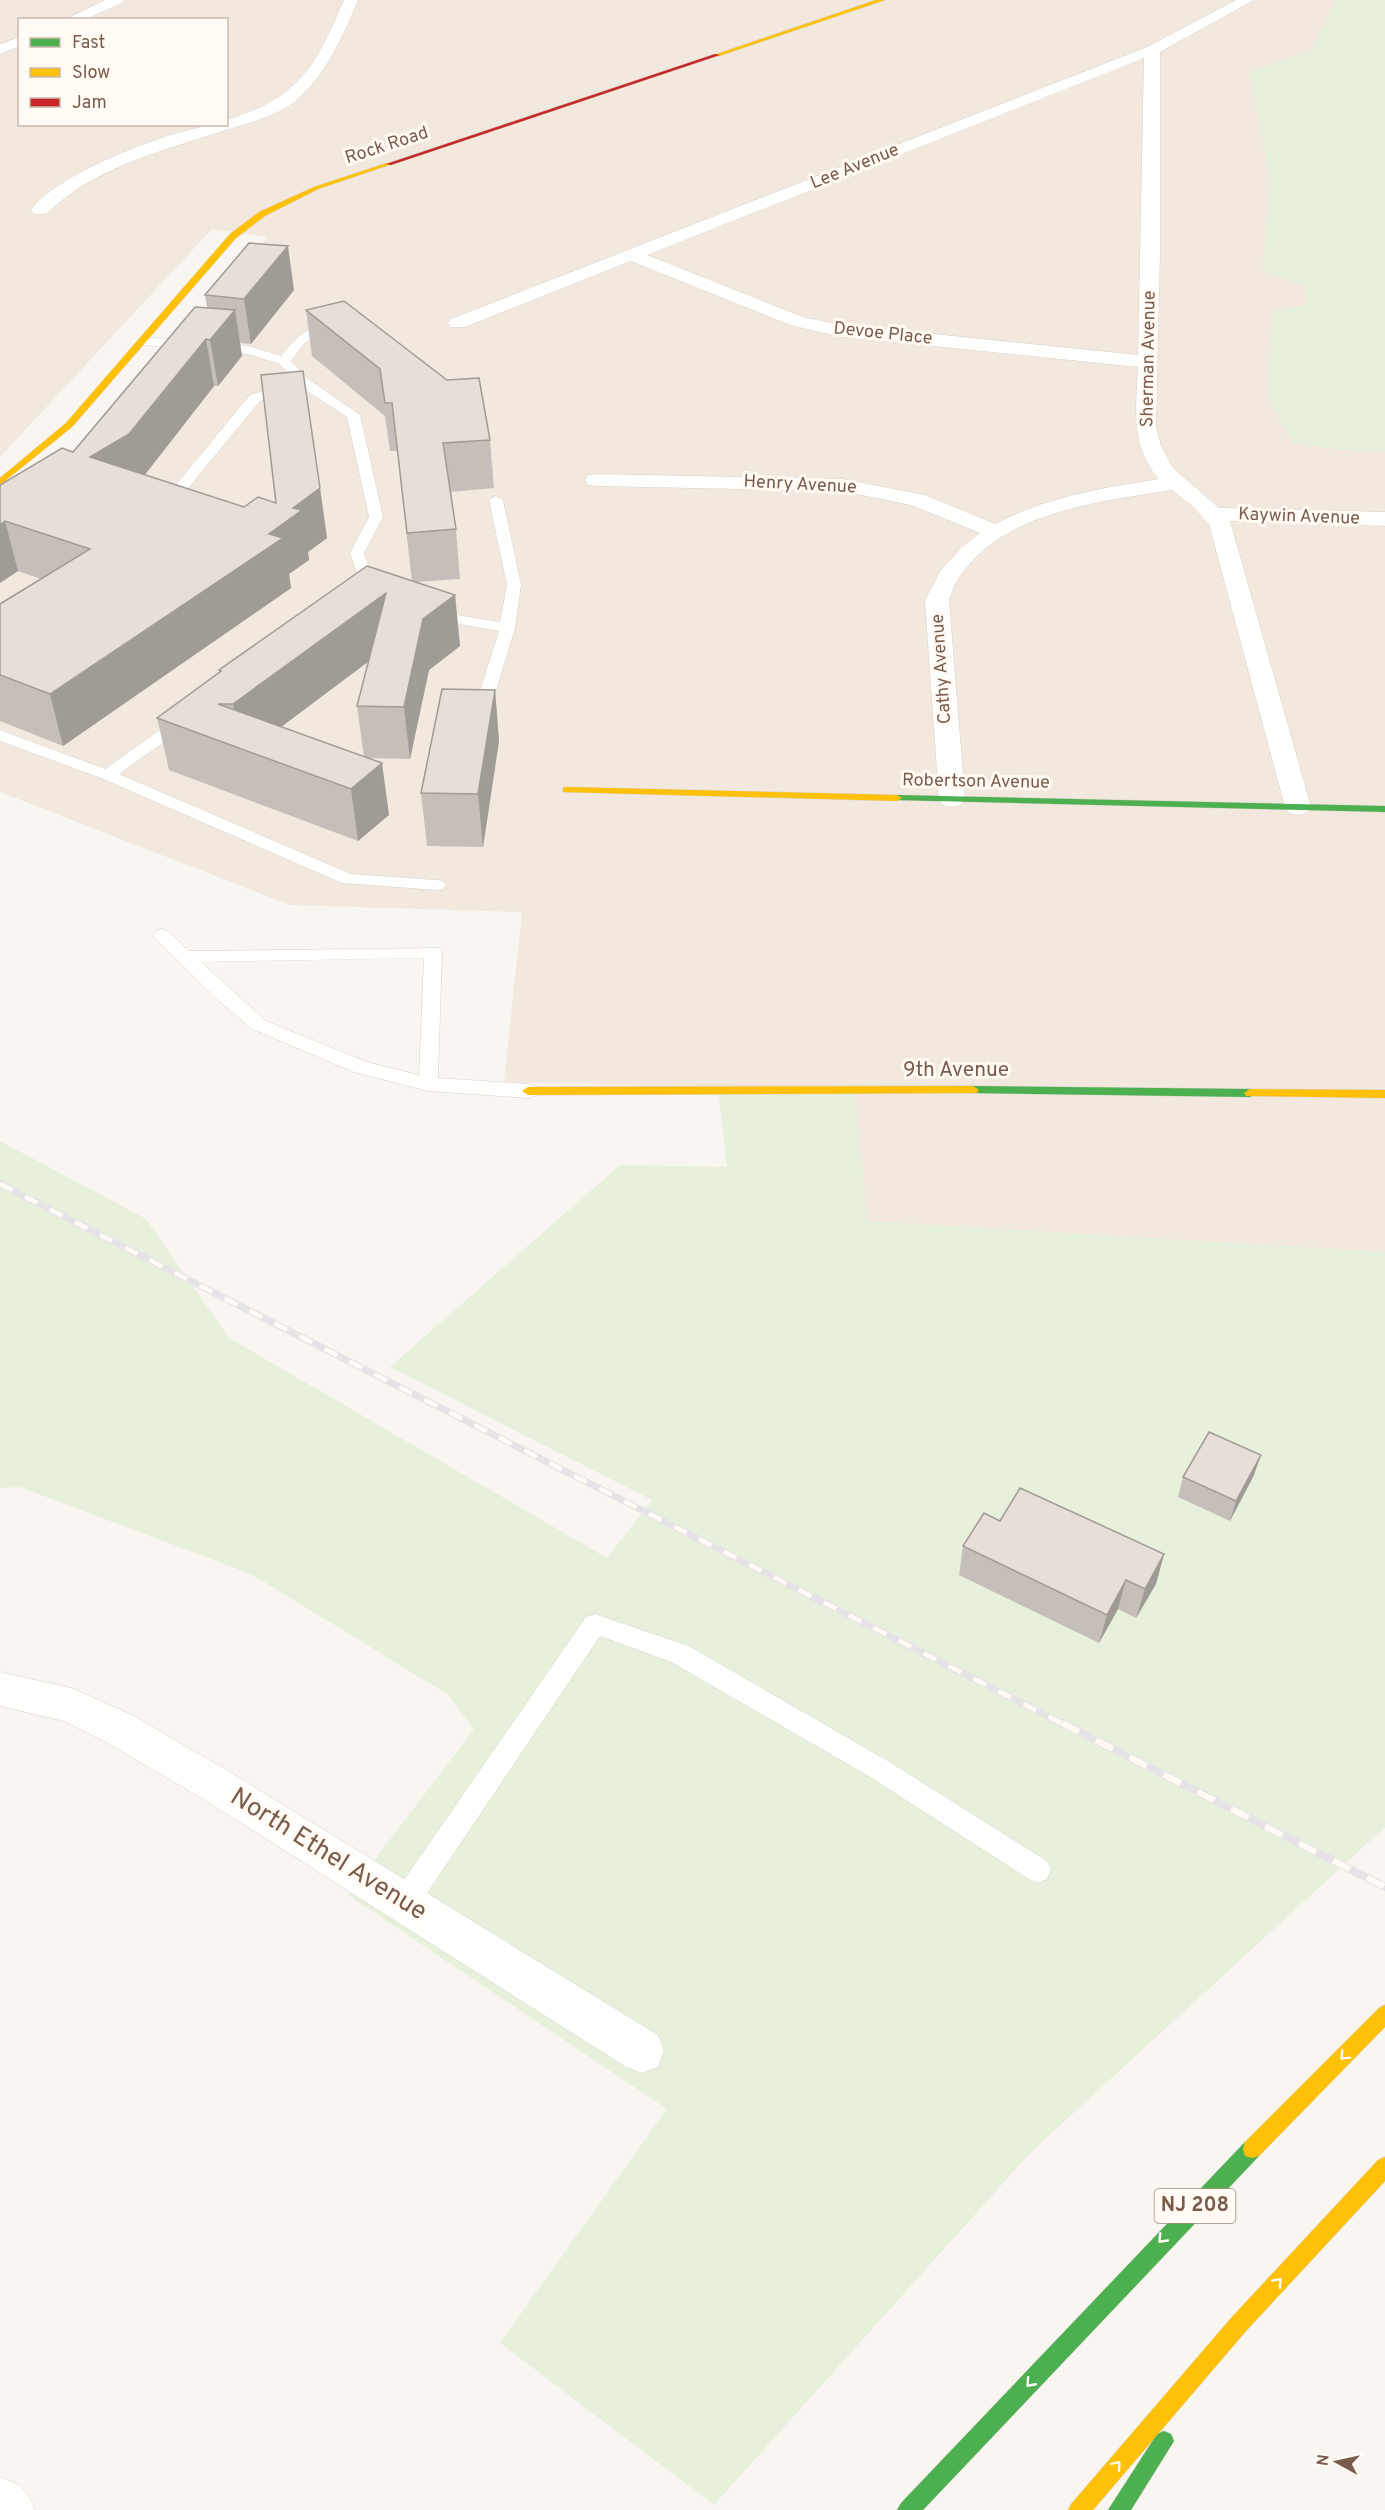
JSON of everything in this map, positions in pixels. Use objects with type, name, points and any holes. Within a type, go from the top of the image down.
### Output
[{"type":"main road","name":"Rock Road","points":[[0,482],[69,425],[233,236],[276,206],[316,188],[882,0]]},
{"type":"main road","name":"Robertson Avenue","points":[[567,790],[1385,809]]},
{"type":"main road","name":"9th Avenue","points":[[528,1091],[1028,1090],[1385,1094]]},
{"type":"main road","name":"NJ 208","points":[[922,2510],[1010,2404],[1148,2254],[1385,2014]]},
{"type":"main road","points":[[1079,2510],[1239,2324],[1385,2167]]},
{"type":"main road","points":[[1182,2412],[1239,2324]]},
{"type":"main road","points":[[909,2510],[1010,2404]]},
{"type":"main road","points":[[1119,2510],[1170,2432]]},
{"type":"street","points":[[76,18],[117,0]]},
{"type":"street","points":[[228,124],[260,114],[285,102],[302,87],[336,37],[351,0]]},
{"type":"street","name":"Lee Avenue","points":[[458,323],[1152,50],[1247,0]]},
{"type":"street","points":[[0,49],[18,43]]},
{"type":"street","name":"Sherman Avenue","points":[[1152,50],[1146,427],[1148,446],[1158,466],[1174,483],[1204,503],[1220,523],[1298,807]]},
{"type":"street","points":[[40,210],[65,186],[102,169],[222,126]]},
{"type":"street","name":"Devoe Place","points":[[631,255],[806,324],[837,330],[1148,362]]},
{"type":"street","name":"Henry Avenue","points":[[596,480],[843,485],[916,500],[997,532]]},
{"type":"street","name":"Cathy Avenue","points":[[952,799],[938,600],[948,576],[969,552],[997,532],[1047,509],[1174,483]]},
{"type":"street","name":"Kaywin Avenue","points":[[1214,514],[1385,519]]},
{"type":"street","name":"North Ethel Avenue","points":[[0,1689],[71,1705],[118,1728],[229,1793],[642,2051]]},
{"type":"street","points":[[0,2503],[9,2510]]},
{"type":"lane","points":[[284,361],[306,333],[325,327],[350,330]]},
{"type":"lane","points":[[142,341],[249,350],[284,361],[303,382],[353,415],[376,517],[357,553],[374,588],[351,601]]},
{"type":"lane","points":[[192,507],[170,501],[255,399],[303,382]]},
{"type":"lane","points":[[482,710],[507,628],[514,585],[496,500]]},
{"type":"lane","points":[[420,608],[441,617],[507,628]]},
{"type":"lane","points":[[107,775],[192,715]]},
{"type":"lane","points":[[0,735],[107,775],[348,879],[437,885]]},
{"type":"lane","points":[[162,935],[226,997],[259,1025],[362,1067],[428,1084],[528,1091]]},
{"type":"lane","points":[[186,957],[433,952],[428,1084]]},
{"type":"lane","points":[[405,1902],[595,1624],[680,1654],[879,1769],[1038,1870]]},
{"type":"shaded area","points":[[0,0],[1385,0],[1385,1252],[866,1221],[855,1091],[504,1082],[522,912],[290,905],[0,792],[0,519],[124,410],[268,237],[212,229],[0,457]]},
{"type":"green space","points":[[1336,0],[1385,0],[1385,452],[1359,452],[1293,443],[1267,395],[1273,311],[1307,305],[1304,285],[1263,272],[1270,179],[1249,72],[1312,50]]},
{"type":"green space","points":[[718,1087],[855,1091],[867,1221],[1385,1252],[1385,1827],[1031,2152],[714,2505],[500,2343],[667,2109],[348,1895],[474,1729],[447,1694],[251,1574],[20,1487],[0,1488],[0,1141],[146,1219],[229,1338],[607,1558],[652,1500],[390,1367],[620,1165],[727,1167]]},
{"type":"building","points":[[249,243],[288,246],[244,299],[205,295]]},
{"type":"building","points":[[344,301],[447,380],[479,378],[490,440],[443,443],[456,529],[407,533],[392,403],[385,403],[380,369],[306,310]]},
{"type":"building","points":[[195,307],[235,310],[210,340],[206,339],[129,434],[90,457],[244,507],[258,497],[276,503],[261,375],[303,371],[320,488],[293,508],[302,510],[269,534],[283,538],[50,694],[0,675],[0,604],[90,549],[5,521],[0,525],[0,485],[62,448],[73,452]]},
{"type":"building","points":[[367,566],[455,595],[423,619],[404,707],[357,706],[386,593],[233,704],[218,704],[382,763],[351,789],[157,718],[221,671],[219,670]]},
{"type":"building","points":[[442,689],[495,690],[478,794],[421,793]]},
{"type":"building","points":[[1209,1432],[1261,1455],[1236,1501],[1183,1477]]},
{"type":"building","points":[[1020,1488],[1164,1554],[1145,1589],[1126,1580],[1107,1615],[963,1546],[984,1513],[1000,1521]]},
{"type":"railway","points":[[0,1184],[1065,1725]]},
{"type":"railway","points":[[1062,1723],[1385,1887]]},
{"type":"traffic: fast","points":[[897,798],[1385,809]]},
{"type":"traffic: fast","points":[[973,1090],[1250,1093]]},
{"type":"traffic: fast","points":[[908,2510],[1252,2149]]},
{"type":"traffic: fast","points":[[1119,2510],[1164,2441]]},
{"type":"traffic: slow","points":[[717,55],[882,0]]},
{"type":"traffic: slow","points":[[0,482],[69,425],[233,236],[262,214],[316,188],[389,164]]},
{"type":"traffic: slow","points":[[567,790],[897,798]]},
{"type":"traffic: slow","points":[[528,1091],[973,1090]]},
{"type":"traffic: slow","points":[[1250,1093],[1385,1094]]},
{"type":"traffic: slow","points":[[1252,2149],[1385,2014]]},
{"type":"traffic: slow","points":[[1079,2510],[1239,2324],[1385,2167]]},
{"type":"traffic: jam","points":[[389,164],[717,55]]}]
